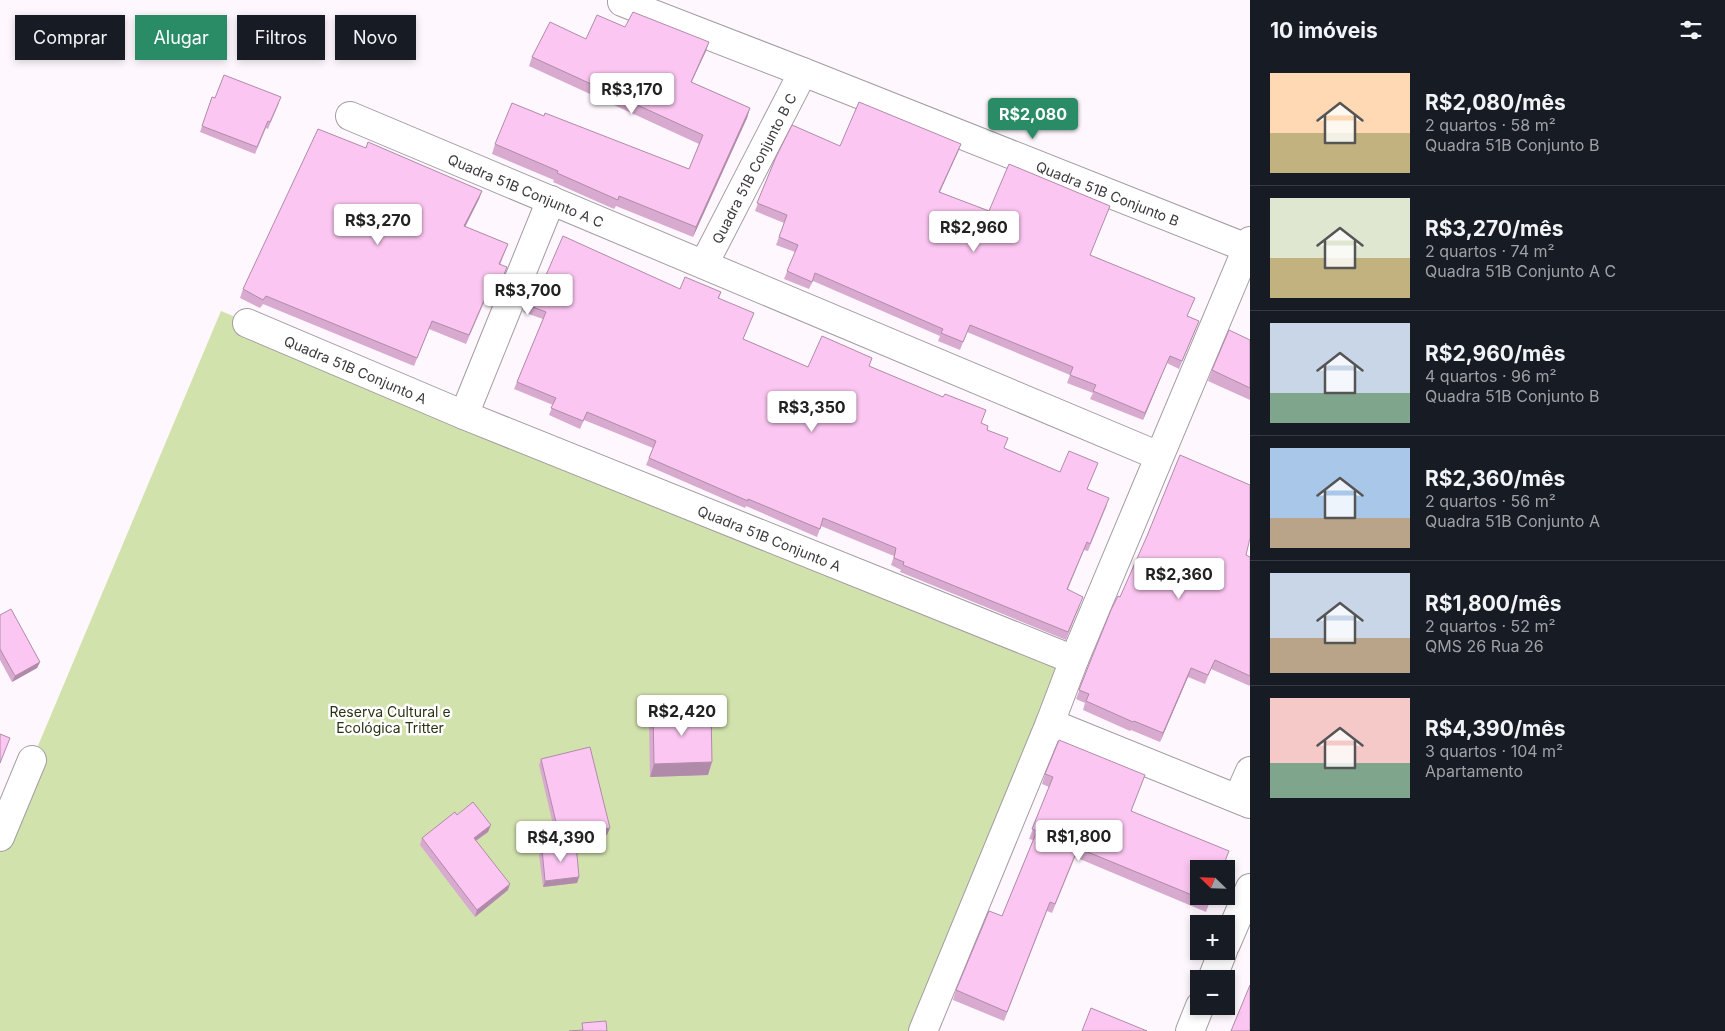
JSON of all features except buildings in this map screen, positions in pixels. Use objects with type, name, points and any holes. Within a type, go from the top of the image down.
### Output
[{"type":"street","name":"Quadra 51B Conjunto B","points":[[622,2],[1248,245]]},
{"type":"street","name":"Quadra 51B Conjunto B C","points":[[704,264],[802,72]]},
{"type":"street","name":"Quadra 51B Conjunto A C","points":[[350,116],[704,264]]},
{"type":"street","points":[[464,415],[551,200]]},
{"type":"street","points":[[923,1031],[1050,723],[1074,660],[1248,245]]},
{"type":"street","points":[[704,264],[1159,456]]},
{"type":"street","name":"Quadra 51B Conjunto A","points":[[247,323],[464,415],[1074,660]]},
{"type":"street","points":[[1050,723],[1244,801],[1250,770]]},
{"type":"street","points":[[0,837],[32,760]]},
{"type":"street","points":[[1235,923],[1250,888]]},
{"type":"street","points":[[1190,1031],[1196,1015]]},
{"type":"green space","name":"Reserva Cultural e Ecológica Tritter","points":[[221,311],[1068,662],[921,1031],[0,1031],[0,840]]}]
